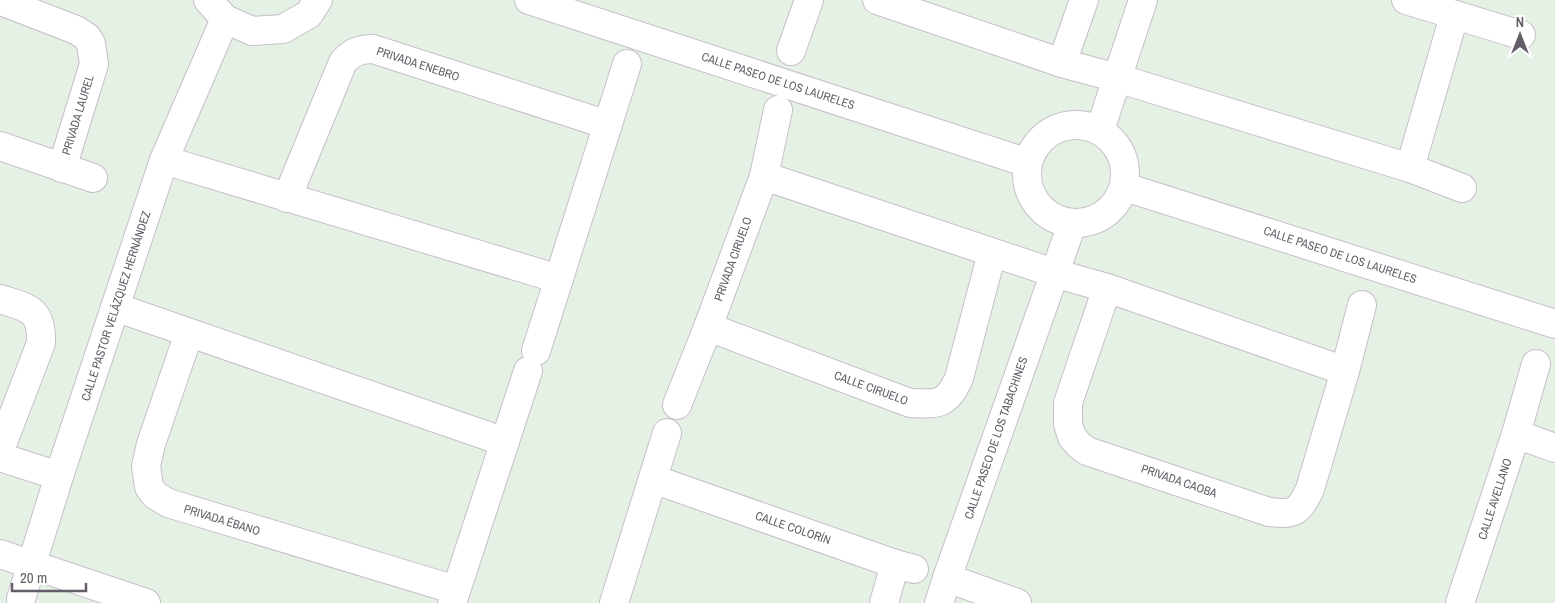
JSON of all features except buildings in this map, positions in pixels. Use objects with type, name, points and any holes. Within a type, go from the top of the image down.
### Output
[{"type":"street","points":[[216,10],[252,31],[282,29],[309,14],[318,0]]},
{"type":"street","name":"CALLE PASEO DE LOS LAURELES","points":[[529,0],[1028,163]]},
{"type":"street","points":[[791,51],[809,0]]},
{"type":"street","points":[[877,0],[1062,63],[1117,78],[1410,168],[1462,188]]},
{"type":"street","points":[[1062,63],[1084,0]]},
{"type":"street","points":[[1100,130],[1142,0]]},
{"type":"street","points":[[1406,0],[1521,35]]},
{"type":"street","name":"PRIVADA LAUREL","points":[[1,2],[76,30],[87,37],[91,44],[94,64],[62,168]]},
{"type":"street","name":"CALLE PASTOR VELÁZQUEZ HERNÁNDEZ","points":[[18,598],[31,565],[164,160],[216,10]]},
{"type":"street","points":[[1410,168],[1454,16]]},
{"type":"street","name":"PRIVADA ENEBRO","points":[[287,198],[343,62],[351,53],[362,49],[373,49],[608,125]]},
{"type":"street","points":[[164,160],[559,280],[627,64]]},
{"type":"street","name":"PRIVADA CIRUELO","points":[[678,405],[764,176],[778,110]]},
{"type":"street","points":[[1078,124],[1100,130],[1117,144],[1126,165],[1125,187],[1114,207],[1095,221],[1072,224],[1050,217],[1035,203],[1027,184],[1028,163],[1038,143],[1056,129],[1078,124]]},
{"type":"street","name":"PRIVADA LAUREL","points":[[0,146],[93,178]]},
{"type":"street","points":[[764,176],[992,253],[1107,288],[1345,370]]},
{"type":"street","name":"CALLE PASEO DE LOS LAURELES","points":[[1125,187],[1555,324]]},
{"type":"street","name":"CALLE PASEO DE LOS TABACHINES","points":[[943,590],[1072,224]]},
{"type":"street","name":"CALLE CIRUELO","points":[[708,327],[910,403],[936,404],[948,397],[959,378],[992,253]]},
{"type":"street","name":"PRIVADA ÉBANO","points":[[190,333],[150,444],[146,466],[149,487],[155,495],[168,504],[454,597],[559,280]]},
{"type":"street","name":"PRIVADA CAOBA","points":[[1107,288],[1068,403],[1068,424],[1072,437],[1087,450],[1269,512],[1284,514],[1294,512],[1302,506],[1310,489],[1362,305]]},
{"type":"street","points":[[0,299],[35,313],[40,321],[42,343],[0,450]]},
{"type":"street","points":[[116,307],[504,442]]},
{"type":"street","name":"CALLE AVELLANO","points":[[1460,603],[1516,434],[1536,364]]},
{"type":"street","points":[[614,603],[667,433]]},
{"type":"street","points":[[1516,434],[1555,448]]},
{"type":"street","points":[[0,457],[59,476]]},
{"type":"street","name":"CALLE COLORÍN","points":[[652,479],[905,567],[884,603]]},
{"type":"street","points":[[0,554],[146,603]]},
{"type":"street","points":[[943,590],[1015,603]]}]
